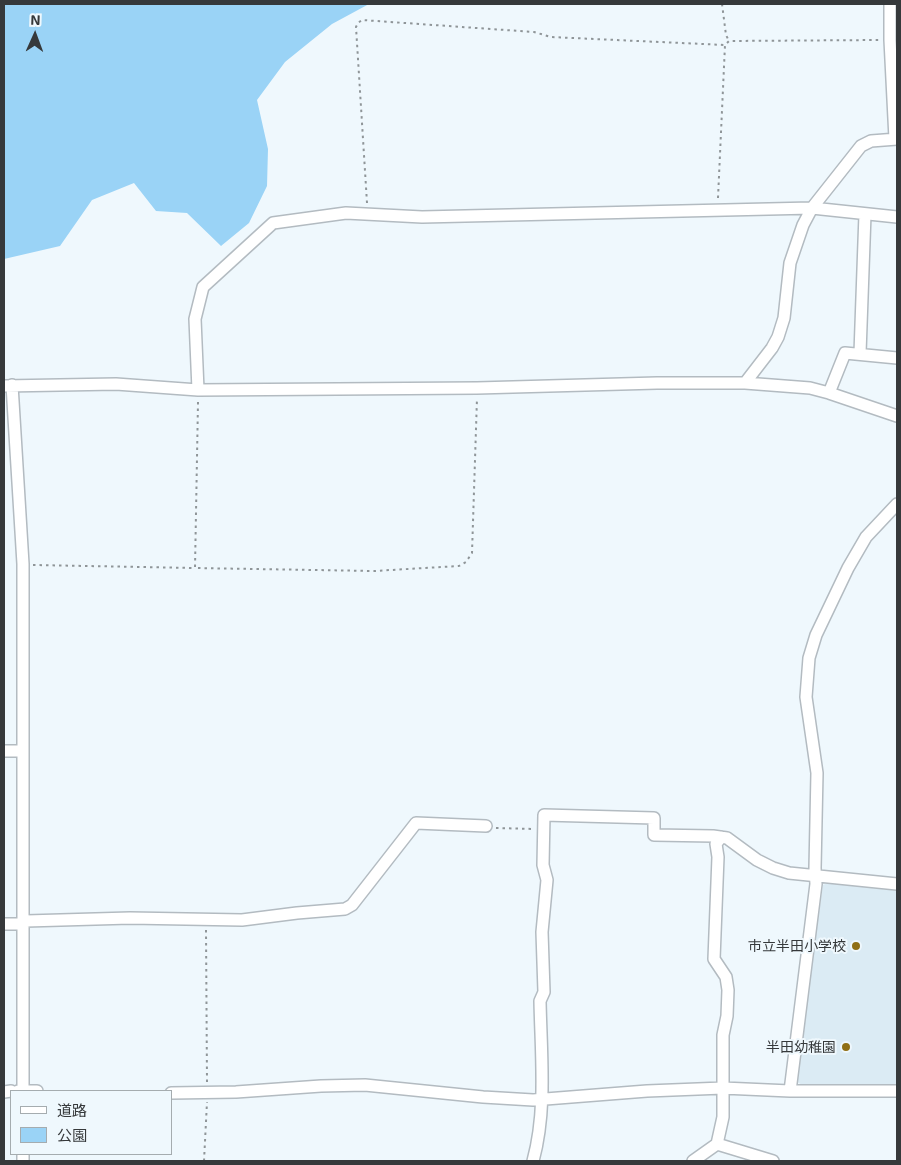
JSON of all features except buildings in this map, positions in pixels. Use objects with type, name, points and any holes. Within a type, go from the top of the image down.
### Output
[{"type":"street","points":[[745,383],[772,348],[778,337],[784,318],[790,263],[803,225],[812,208],[861,146],[871,141],[896,139],[890,40],[890,4]]},
{"type":"street","points":[[198,390],[195,319],[203,287],[273,223],[346,212],[368,215],[422,217],[812,208],[897,217]]},
{"type":"street","points":[[860,353],[865,214]]},
{"type":"street","points":[[829,393],[845,353],[897,358]]},
{"type":"street","points":[[23,1090],[23,564],[8,386],[116,384],[198,390],[477,388],[657,383],[778,384],[810,388],[829,393],[897,416]]},
{"type":"street","points":[[790,1091],[816,876],[817,773],[806,697],[809,658],[816,635],[848,568],[866,537],[897,504]]},
{"type":"street","points":[[4,751],[22,751]]},
{"type":"street","points":[[533,1161],[539,1141],[542,1100],[540,1001],[544,992],[542,932],[547,880],[543,866],[544,815],[654,818],[654,835],[727,838],[757,860],[789,873],[897,884]]},
{"type":"street","points":[[4,924],[22,924],[26,921],[108,919],[260,919],[297,913],[345,909],[352,905],[416,824],[486,826]]},
{"type":"street","points":[[693,1161],[717,1144],[723,1117],[722,1035],[727,1016],[728,990],[726,977],[714,959],[718,857],[716,844],[721,837]]},
{"type":"street","points":[[172,1093],[207,1093],[321,1086],[365,1086],[483,1098],[542,1100],[647,1091],[723,1088],[790,1091],[897,1091]]},
{"type":"street","points":[[717,1144],[772,1161]]},
{"type":"path","points":[[722,4],[726,35],[729,41]]},
{"type":"path","points":[[368,215],[356,28],[362,20],[534,32],[551,38],[725,45]]},
{"type":"path","points":[[717,211],[725,45],[729,41],[890,40]]},
{"type":"path","points":[[23,564],[381,571],[459,566],[466,562],[472,553],[477,388]]},
{"type":"path","points":[[195,568],[198,390]]},
{"type":"path","points":[[486,826],[489,828],[544,829]]},
{"type":"path","points":[[204,1161],[207,1093],[206,920]]},
{"type":"shaded area","points":[[830,882],[897,891],[897,1085],[804,1086],[794,1080],[823,885]]},
{"type":"green space","points":[[4,4],[369,4],[332,24],[285,62],[257,100],[268,149],[267,186],[249,223],[221,246],[187,213],[156,211],[134,183],[92,200],[60,246],[4,259]]},
{"type":"place","name":"市立半田小学校","points":[[856,946]]},
{"type":"place","name":"半田幼稚園","points":[[846,1047]]}]
